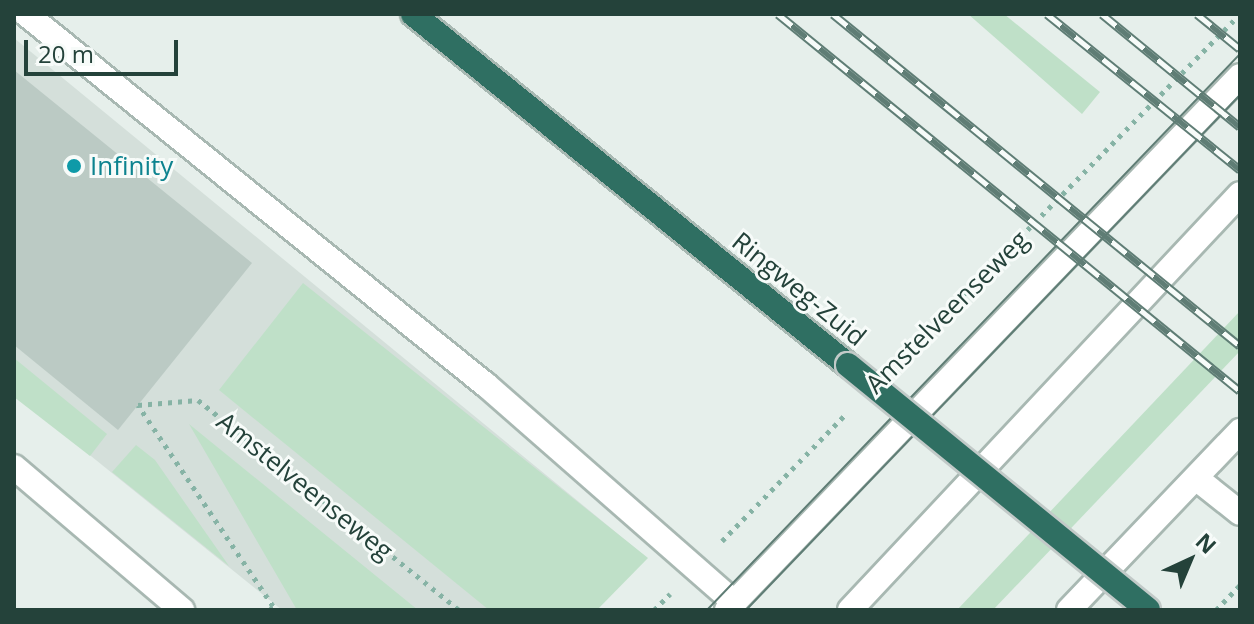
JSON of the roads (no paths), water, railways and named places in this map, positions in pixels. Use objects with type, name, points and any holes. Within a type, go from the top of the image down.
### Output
[{"type":"highway","name":"Ringweg-Zuid","points":[[413,14],[1148,610]]},
{"type":"main road","points":[[26,14],[486,385],[695,568],[731,606]]},
{"type":"main road","name":"Amstelveenseweg","points":[[731,606],[1240,76]]},
{"type":"main road","points":[[850,610],[1240,194]]},
{"type":"main road","points":[[1069,610],[1240,431]]},
{"type":"main road","points":[[18,478],[182,610]]},
{"type":"main road","points":[[1196,478],[1240,513]]},
{"type":"tram line","points":[[707,610],[1240,54]]},
{"type":"tram line","points":[[746,610],[1240,95]]},
{"type":"railway","points":[[778,14],[1240,391]]},
{"type":"railway","points":[[833,14],[1240,346]]},
{"type":"railway","points":[[1047,14],[1240,170]]},
{"type":"railway","points":[[1102,14],[1240,127]]},
{"type":"railway","points":[[1197,14],[1240,49]]},
{"type":"place","name":"Infinity","points":[[74,166]]}]
